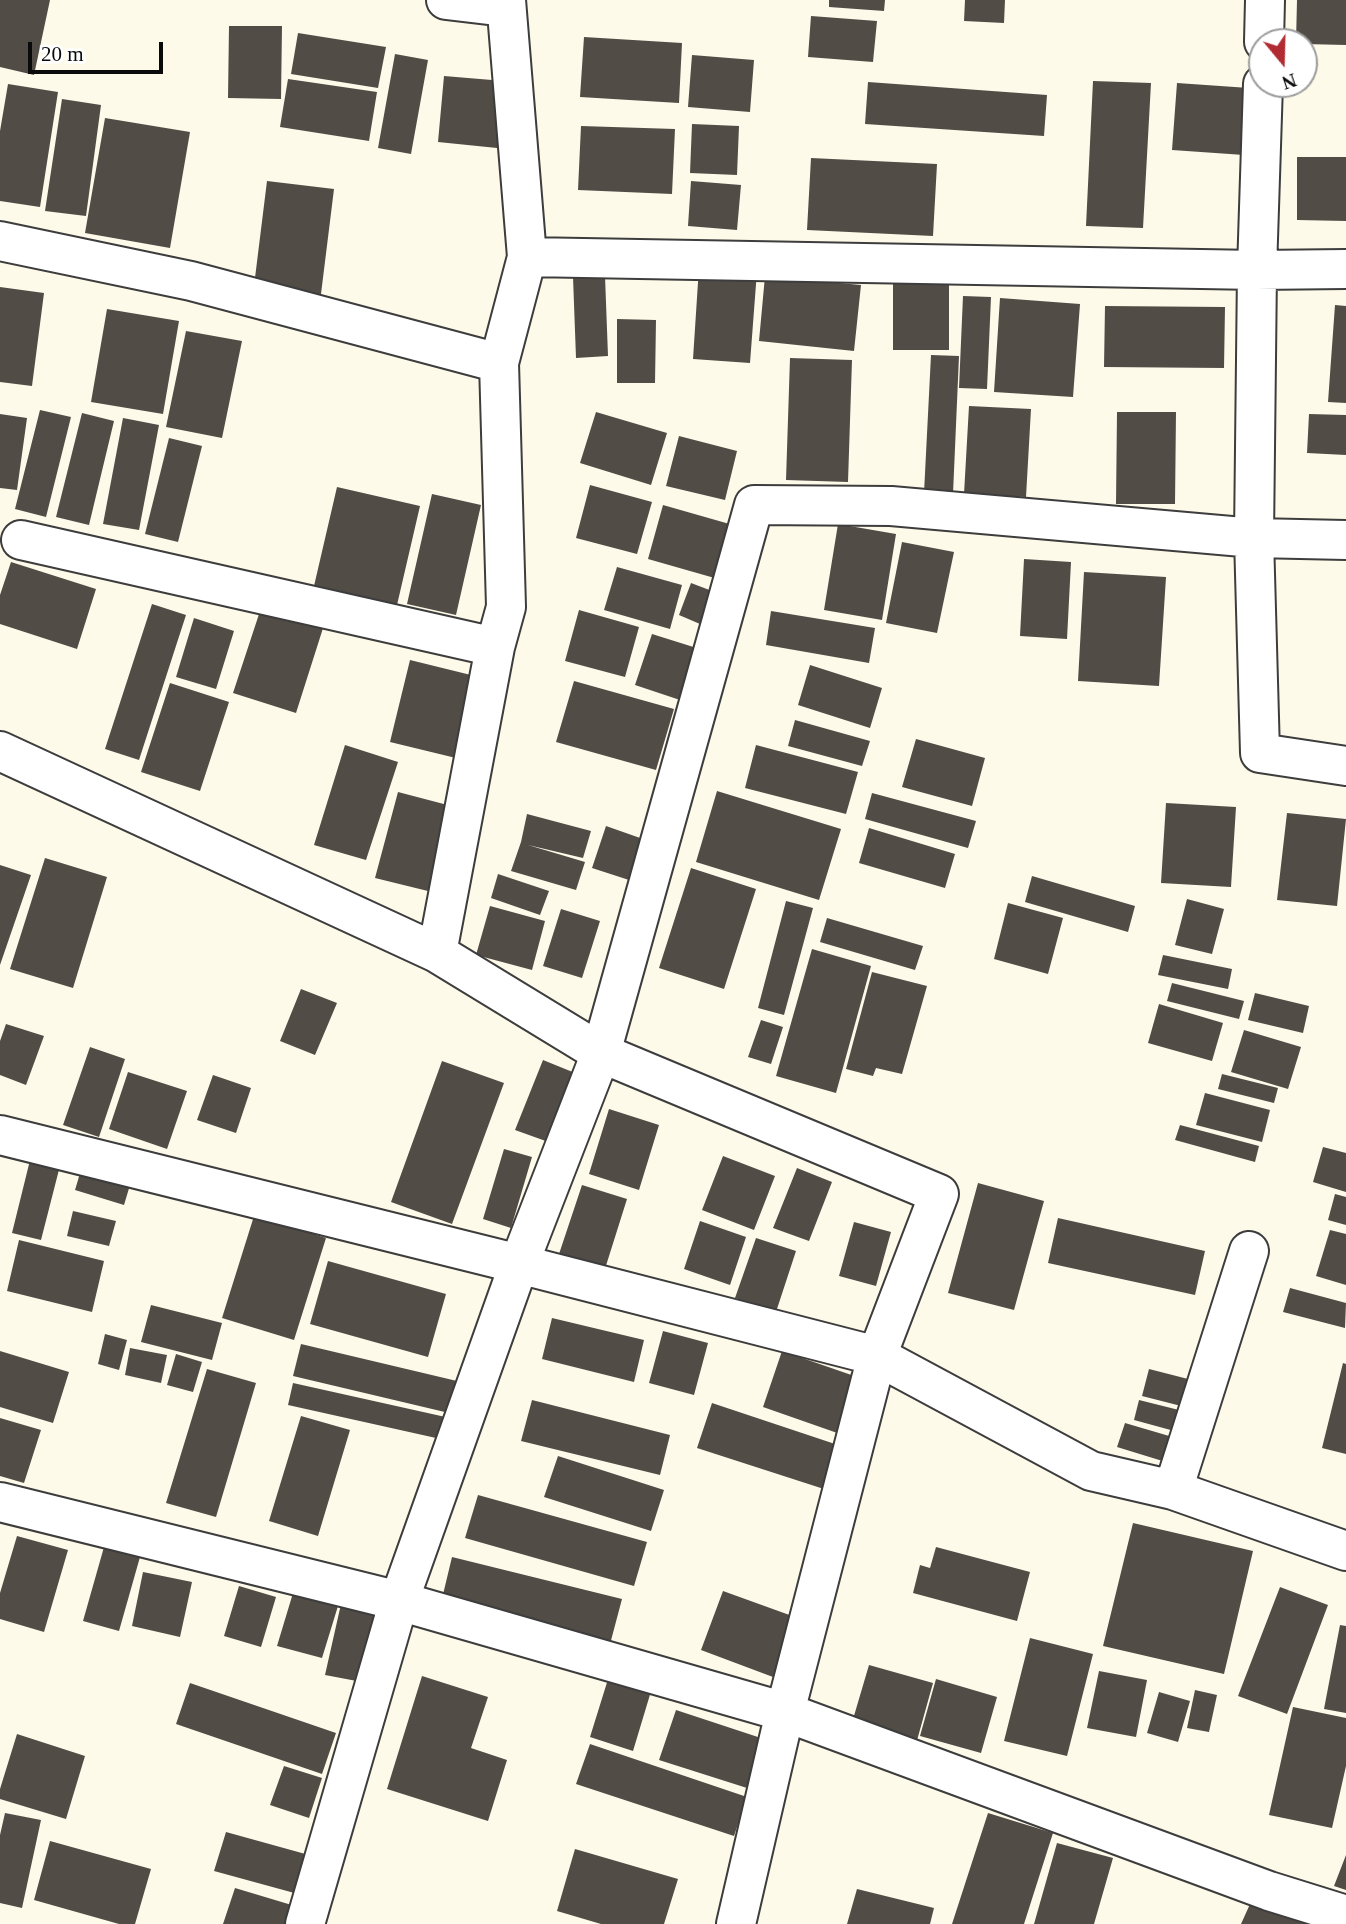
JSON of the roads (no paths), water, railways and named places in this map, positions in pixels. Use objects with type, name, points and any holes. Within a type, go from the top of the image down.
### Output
[{"type":"street","points":[[437,953],[495,647],[506,607],[499,363],[527,257],[506,4],[446,0]]},
{"type":"street","points":[[1264,28],[1265,0]]},
{"type":"street","points":[[1263,98],[1257,270],[1254,538],[1260,753],[1346,766]]},
{"type":"street","points":[[0,241],[191,281],[499,363]]},
{"type":"street","points":[[527,257],[1257,270],[1346,269]]},
{"type":"street","points":[[306,1924],[398,1601],[519,1264],[600,1053],[754,505],[891,506],[1254,538],[1346,540]]},
{"type":"street","points":[[21,540],[495,647]]},
{"type":"street","points":[[0,751],[437,953],[600,1053],[939,1194],[877,1356],[785,1713],[736,1924]]},
{"type":"street","points":[[0,1135],[877,1356],[1091,1471],[1174,1490],[1346,1551]]},
{"type":"street","points":[[1174,1490],[1249,1251]]},
{"type":"street","points":[[0,1502],[398,1601],[785,1713],[1269,1891],[1346,1915]]}]
